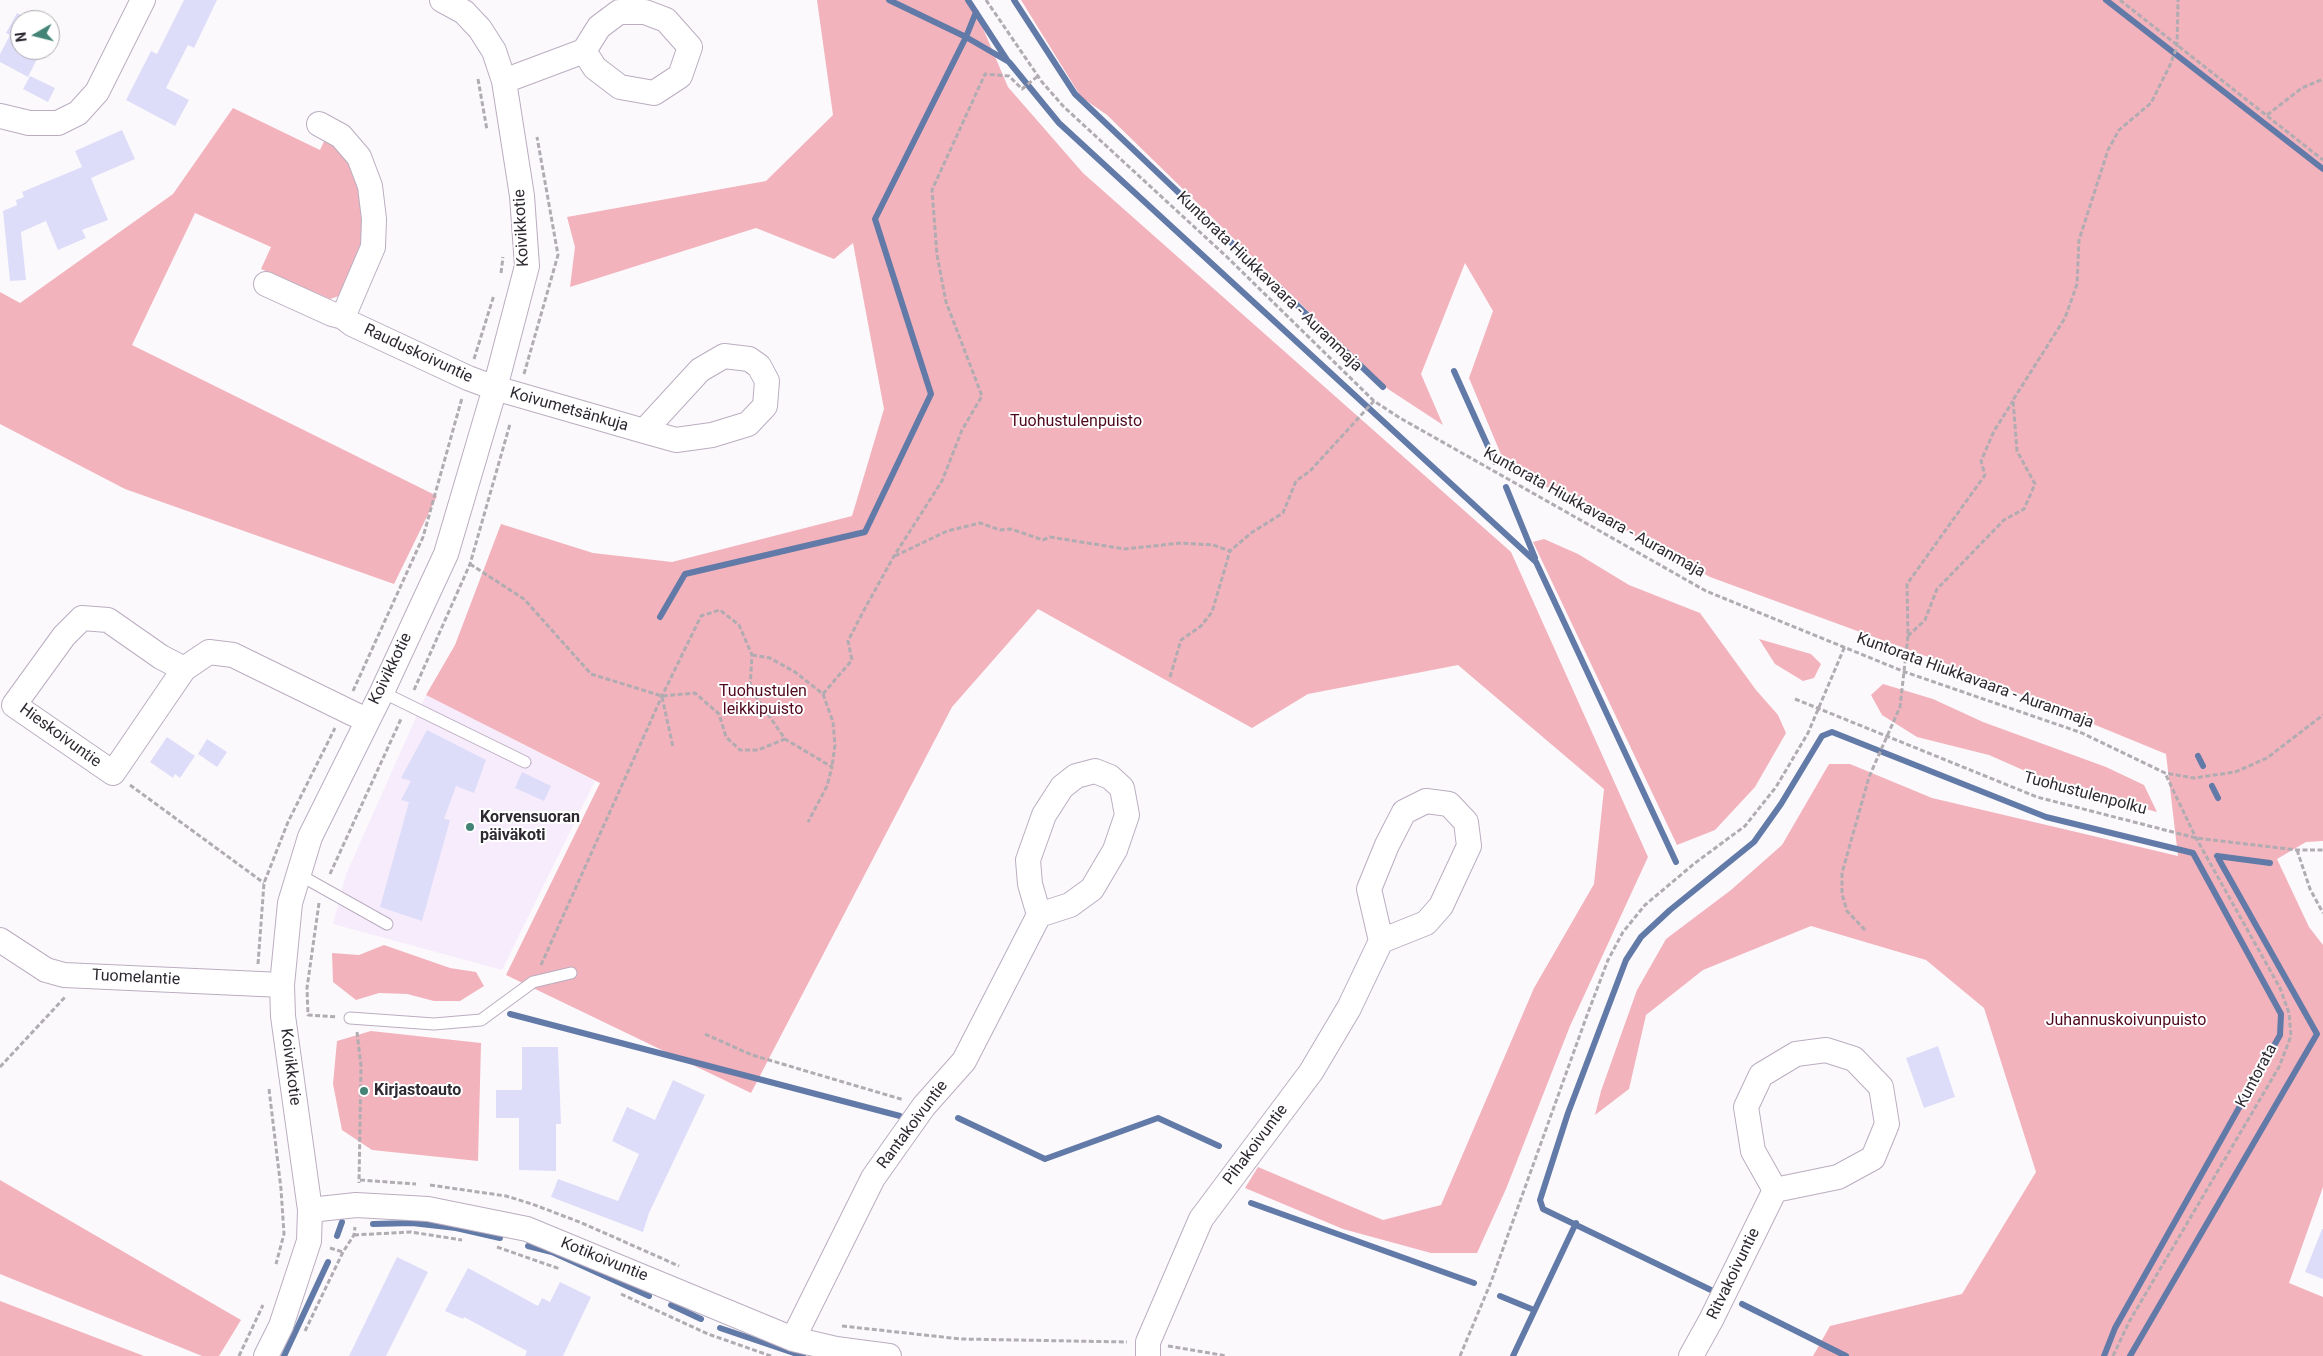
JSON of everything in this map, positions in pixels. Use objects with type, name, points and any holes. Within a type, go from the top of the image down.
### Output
[{"type":"street","points":[[0,116],[30,123],[58,123],[78,113],[97,92],[143,0]]},
{"type":"street","name":"Koivikkotie","points":[[266,1356],[281,1326],[309,1242],[310,1210],[283,1016],[282,985],[290,903],[310,837],[366,720],[382,692],[446,554],[495,388],[527,266],[522,196],[504,81],[494,51],[480,29],[464,12],[442,0]]},
{"type":"street","points":[[504,81],[584,51]]},
{"type":"street","points":[[319,124],[341,136],[359,157],[370,186],[374,218],[373,247],[343,317]]},
{"type":"street","name":"Rauduskoivuntie","points":[[266,284],[332,314],[343,317],[352,324],[441,366],[495,388]]},
{"type":"street","name":"Koivumetsänkuja","points":[[495,388],[644,431],[676,440],[712,435],[748,424],[765,406],[767,381],[759,366],[749,359],[724,356],[700,370],[644,431]]},
{"type":"street","name":"Hieskoivuntie","points":[[184,669],[161,658],[108,620],[82,618],[64,636],[14,705],[113,773],[184,669],[209,652],[233,655],[366,720]]},
{"type":"street","points":[[1095,771],[1110,777],[1122,788],[1128,815],[1116,850],[1092,889],[1070,904],[1039,915],[1030,884],[1028,860],[1044,814],[1062,787],[1076,776],[1095,771]]},
{"type":"street","points":[[1426,801],[1449,804],[1466,822],[1469,846],[1441,906],[1426,923],[1381,941],[1369,889],[1387,844],[1404,812],[1426,801]]},
{"type":"street","name":"Rantakoivuntie","points":[[793,1339],[873,1178],[924,1106],[964,1061],[1039,915]]},
{"type":"street","name":"Tuomelantie","points":[[0,940],[46,970],[64,975],[282,985]]},
{"type":"street","name":"Pihakoivuntie","points":[[1148,1349],[1201,1219],[1311,1072],[1349,1008],[1381,941]]},
{"type":"street","points":[[1826,1050],[1854,1058],[1881,1087],[1887,1124],[1873,1158],[1838,1178],[1775,1190],[1753,1151],[1746,1107],[1761,1075],[1796,1054],[1826,1050]]},
{"type":"street","name":"Ritvakoivuntie","points":[[1691,1356],[1711,1320],[1775,1190]]},
{"type":"street","name":"Kotikoivuntie","points":[[310,1210],[356,1205],[428,1209],[527,1229],[793,1339],[836,1349],[889,1356]]},
{"type":"lane","points":[[382,692],[526,762]]},
{"type":"lane","points":[[298,874],[387,924]]},
{"type":"lane","points":[[350,1018],[434,1024],[480,1020],[533,982],[570,973]]},
{"type":"path","name":"Kuntorata Hiukkavaara - Auranmaja","points":[[986,0],[1038,76],[1064,107],[1227,257],[1374,401],[1706,591],[1905,672],[2082,733],[2165,773],[2194,778],[2235,772],[2266,758],[2323,715]]},
{"type":"path","points":[[2120,0],[2177,47],[2323,160]]},
{"type":"path","points":[[1866,930],[1847,911],[1842,894],[1842,873],[1869,777],[1900,707],[1908,636],[1907,584],[1985,475],[1982,461],[1994,431],[2065,318],[2077,284],[2080,240],[2108,150],[2119,130],[2151,103],[2177,47],[2178,0]]},
{"type":"path","points":[[823,694],[852,660],[848,641],[894,556],[942,481],[962,430],[982,396],[946,302],[937,255],[932,190],[985,74],[1009,76],[1022,89],[1038,76]]},
{"type":"path","points":[[2267,115],[2302,88],[2323,79]]},
{"type":"path","points":[[1908,636],[1925,620],[1937,589],[2004,520],[2024,509],[2035,484],[2017,451],[2013,400]]},
{"type":"path","points":[[1170,677],[1181,640],[1201,626],[1212,612],[1230,552],[1251,533],[1283,513],[1296,481],[1310,471],[1374,401]]},
{"type":"path","points":[[894,556],[947,531],[980,522],[1000,530],[1011,529],[1043,540],[1050,537],[1125,549],[1181,543],[1213,545],[1230,552]]},
{"type":"path","points":[[470,564],[524,599],[591,674],[662,696],[694,694],[718,714],[726,737],[740,750],[758,750],[786,739]]},
{"type":"path","points":[[533,982],[700,616],[720,610],[739,625],[752,655],[750,688],[786,739],[832,767]]},
{"type":"path","points":[[1460,1356],[1490,1282],[1608,960],[1622,932],[1644,905],[1695,863],[1745,826],[1776,787],[1820,709],[1845,646]]},
{"type":"path","points":[[752,655],[770,658],[795,672],[823,694],[833,722],[835,745],[832,767],[827,786],[808,822]]},
{"type":"path","points":[[662,696],[673,747]]},
{"type":"path","name":"Tuohustulenpolku","points":[[1795,699],[2037,797],[2196,838],[2297,850],[2323,850]]},
{"type":"path","points":[[113,773],[264,883]]},
{"type":"path","name":"Kuntorata","points":[[2113,1356],[2129,1322],[2279,1067],[2291,1036],[2289,1013],[2280,988],[2196,838],[2165,773]]},
{"type":"path","points":[[2297,850],[2310,889],[2323,913]]},
{"type":"path","points":[[0,1067],[67,996]]},
{"type":"path","points":[[705,1034],[752,1055],[924,1106]]},
{"type":"path","points":[[354,1235],[411,1232],[469,1241]]},
{"type":"path","points":[[488,1244],[566,1271]]},
{"type":"path","points":[[620,1293],[708,1334],[771,1356]]},
{"type":"path","points":[[840,1325],[961,1339],[1148,1349],[1227,1356]]},
{"type":"shaded area","name":"Korvensuoran päiväkoti","points":[[426,695],[595,781],[502,970],[333,924],[346,874]]},
{"type":"green space","name":"Tuohustulenpuisto","points":[[817,0],[966,0],[982,26],[1008,87],[1083,173],[1511,552],[1648,857],[1570,1026],[1506,1189],[1477,1253],[1431,1253],[1343,1229],[1245,1188],[1258,1167],[1383,1220],[1441,1205],[1534,988],[1594,884],[1604,789],[1458,665],[1308,694],[1252,728],[1038,609],[952,707],[751,1093],[506,975],[600,783],[426,695],[455,645],[501,524],[593,553],[672,562],[852,516],[884,409],[853,243],[834,259],[756,228],[570,287],[575,247],[567,217],[766,181],[833,115]]},
{"type":"green space","name":"Juhannuskoivunpuisto","points":[[1021,0],[2323,0],[2323,841],[2306,842],[2277,859],[2309,927],[2323,945],[2323,1187],[2289,1283],[2323,1297],[2323,1356],[1813,1356],[1830,1326],[1962,1294],[2036,1172],[1984,1008],[1926,960],[1811,926],[1703,970],[1646,1015],[1629,1089],[1595,1115],[1601,1091],[1637,990],[1666,939],[1731,890],[1782,845],[1829,764],[1850,764],[1932,798],[2178,856],[2166,754],[1942,662],[1710,577],[1505,464],[1469,378],[1493,311],[1465,263],[1421,374],[1443,425],[1388,389],[1107,115],[1081,97]]},
{"type":"green space","points":[[233,108],[320,150],[326,137],[352,160],[361,189],[366,246],[342,295],[330,299],[261,269],[271,247],[195,213],[132,345],[437,496],[394,584],[125,489],[0,424],[0,292],[20,303],[173,194]]},
{"type":"green space","points":[[1544,539],[1578,554],[1629,585],[1700,613],[1756,690],[1778,715],[1786,733],[1755,787],[1715,830],[1677,845],[1533,542]]},
{"type":"green space","points":[[1759,639],[1811,654],[1821,664],[1814,678],[1803,681],[1775,664]]},
{"type":"green space","points":[[1883,684],[1933,699],[1983,722],[2106,767],[2144,785],[2157,812],[2057,785],[1989,755],[1917,737],[1882,715],[1871,695]]},
{"type":"green space","points":[[384,945],[450,968],[476,972],[484,986],[460,1001],[434,1001],[407,994],[379,993],[356,1000],[333,982],[332,953],[359,955]]},
{"type":"green space","points":[[371,1031],[481,1043],[478,1161],[372,1150],[342,1130],[333,1084],[337,1041]]},
{"type":"green space","points":[[0,1180],[241,1320],[219,1356],[202,1356],[0,1274]]},
{"type":"green space","points":[[0,1301],[144,1356],[0,1356]]},
{"type":"building","points":[[184,0],[217,0],[194,48],[188,45],[166,88],[189,100],[175,126],[126,100],[151,51],[157,54]]},
{"type":"building","points":[[10,26],[10,35],[6,33]]},
{"type":"building","points":[[10,35],[10,60],[36,60],[28,77],[0,62],[0,54]]},
{"type":"building","points":[[30,76],[55,88],[48,102],[23,89]]},
{"type":"building","points":[[122,130],[135,159],[91,178],[108,220],[82,230],[86,238],[58,250],[46,221],[21,232],[26,280],[10,281],[3,211],[17,205],[16,200],[24,197],[22,192],[82,167],[75,151]]},
{"type":"building","points":[[427,730],[486,760],[474,793],[456,786],[444,819],[450,820],[422,921],[380,907],[409,802],[401,800],[411,781],[401,778]]},
{"type":"building","points":[[167,737],[195,756],[180,778],[175,774],[173,778],[150,762]]},
{"type":"building","points":[[207,739],[227,752],[217,767],[198,754]]},
{"type":"building","points":[[522,772],[551,786],[544,801],[515,788]]},
{"type":"building","points":[[1938,1046],[1955,1097],[1924,1108],[1906,1058]]},
{"type":"building","points":[[522,1047],[558,1047],[561,1124],[556,1124],[556,1171],[519,1170],[519,1118],[496,1118],[496,1090],[522,1090]]},
{"type":"building","points":[[673,1080],[705,1095],[649,1213],[643,1232],[551,1197],[558,1179],[618,1201],[639,1154],[612,1141],[627,1107],[655,1120]]},
{"type":"building","points":[[2323,1229],[2323,1279],[2305,1272]]},
{"type":"building","points":[[397,1257],[428,1272],[386,1356],[349,1356]]},
{"type":"building","points":[[468,1268],[538,1306],[542,1298],[550,1302],[560,1282],[591,1297],[563,1356],[525,1356],[527,1351],[464,1317],[463,1319],[445,1311]]},
{"type":"waterway","points":[[889,0],[966,37],[1009,62],[1059,123],[1536,562],[1676,862]]},
{"type":"waterway","points":[[968,0],[1007,60]]},
{"type":"waterway","points":[[1014,0],[1075,94],[1383,387]]},
{"type":"waterway","points":[[2106,0],[2323,169]]},
{"type":"waterway","points":[[660,617],[685,574],[865,532],[931,394],[875,219],[966,37],[976,12]]},
{"type":"waterway","points":[[1454,371],[1495,462]]},
{"type":"waterway","points":[[1506,487],[1535,558]]},
{"type":"waterway","points":[[1713,1291],[1543,1209],[1540,1200],[1568,1113],[1626,960],[1641,937],[1670,910],[1754,842],[1781,804],[1822,736],[1832,732],[2046,817],[2193,853],[2281,1014],[2280,1035],[2115,1328],[2104,1356]]},
{"type":"waterway","points":[[2198,756],[2203,766]]},
{"type":"waterway","points":[[2212,786],[2218,798]]},
{"type":"waterway","points":[[2217,856],[2270,863]]},
{"type":"waterway","points":[[2130,1356],[2317,1034],[2217,856]]},
{"type":"waterway","points":[[510,1014],[900,1116]]},
{"type":"waterway","points":[[958,1118],[1045,1159],[1158,1118],[1219,1146]]},
{"type":"waterway","points":[[1251,1203],[1474,1283]]},
{"type":"waterway","points":[[337,1236],[342,1222]]},
{"type":"waterway","points":[[373,1224],[412,1223],[456,1228],[500,1238]]},
{"type":"waterway","points":[[1513,1356],[1576,1223]]},
{"type":"waterway","points":[[528,1246],[552,1252],[649,1296]]},
{"type":"waterway","points":[[284,1356],[328,1262]]},
{"type":"waterway","points":[[1500,1296],[1534,1310]]},
{"type":"waterway","points":[[1742,1304],[1846,1356]]},
{"type":"waterway","points":[[671,1305],[701,1319]]},
{"type":"waterway","points":[[720,1328],[803,1356]]},
{"type":"place","name":"Korvensuoran päiväkoti","points":[[470,827]]},
{"type":"place","name":"Kirjastoauto","points":[[364,1091]]},
{"type":"park label","name":"Tuohustulen leikkipuisto","points":[[763,701]]}]
